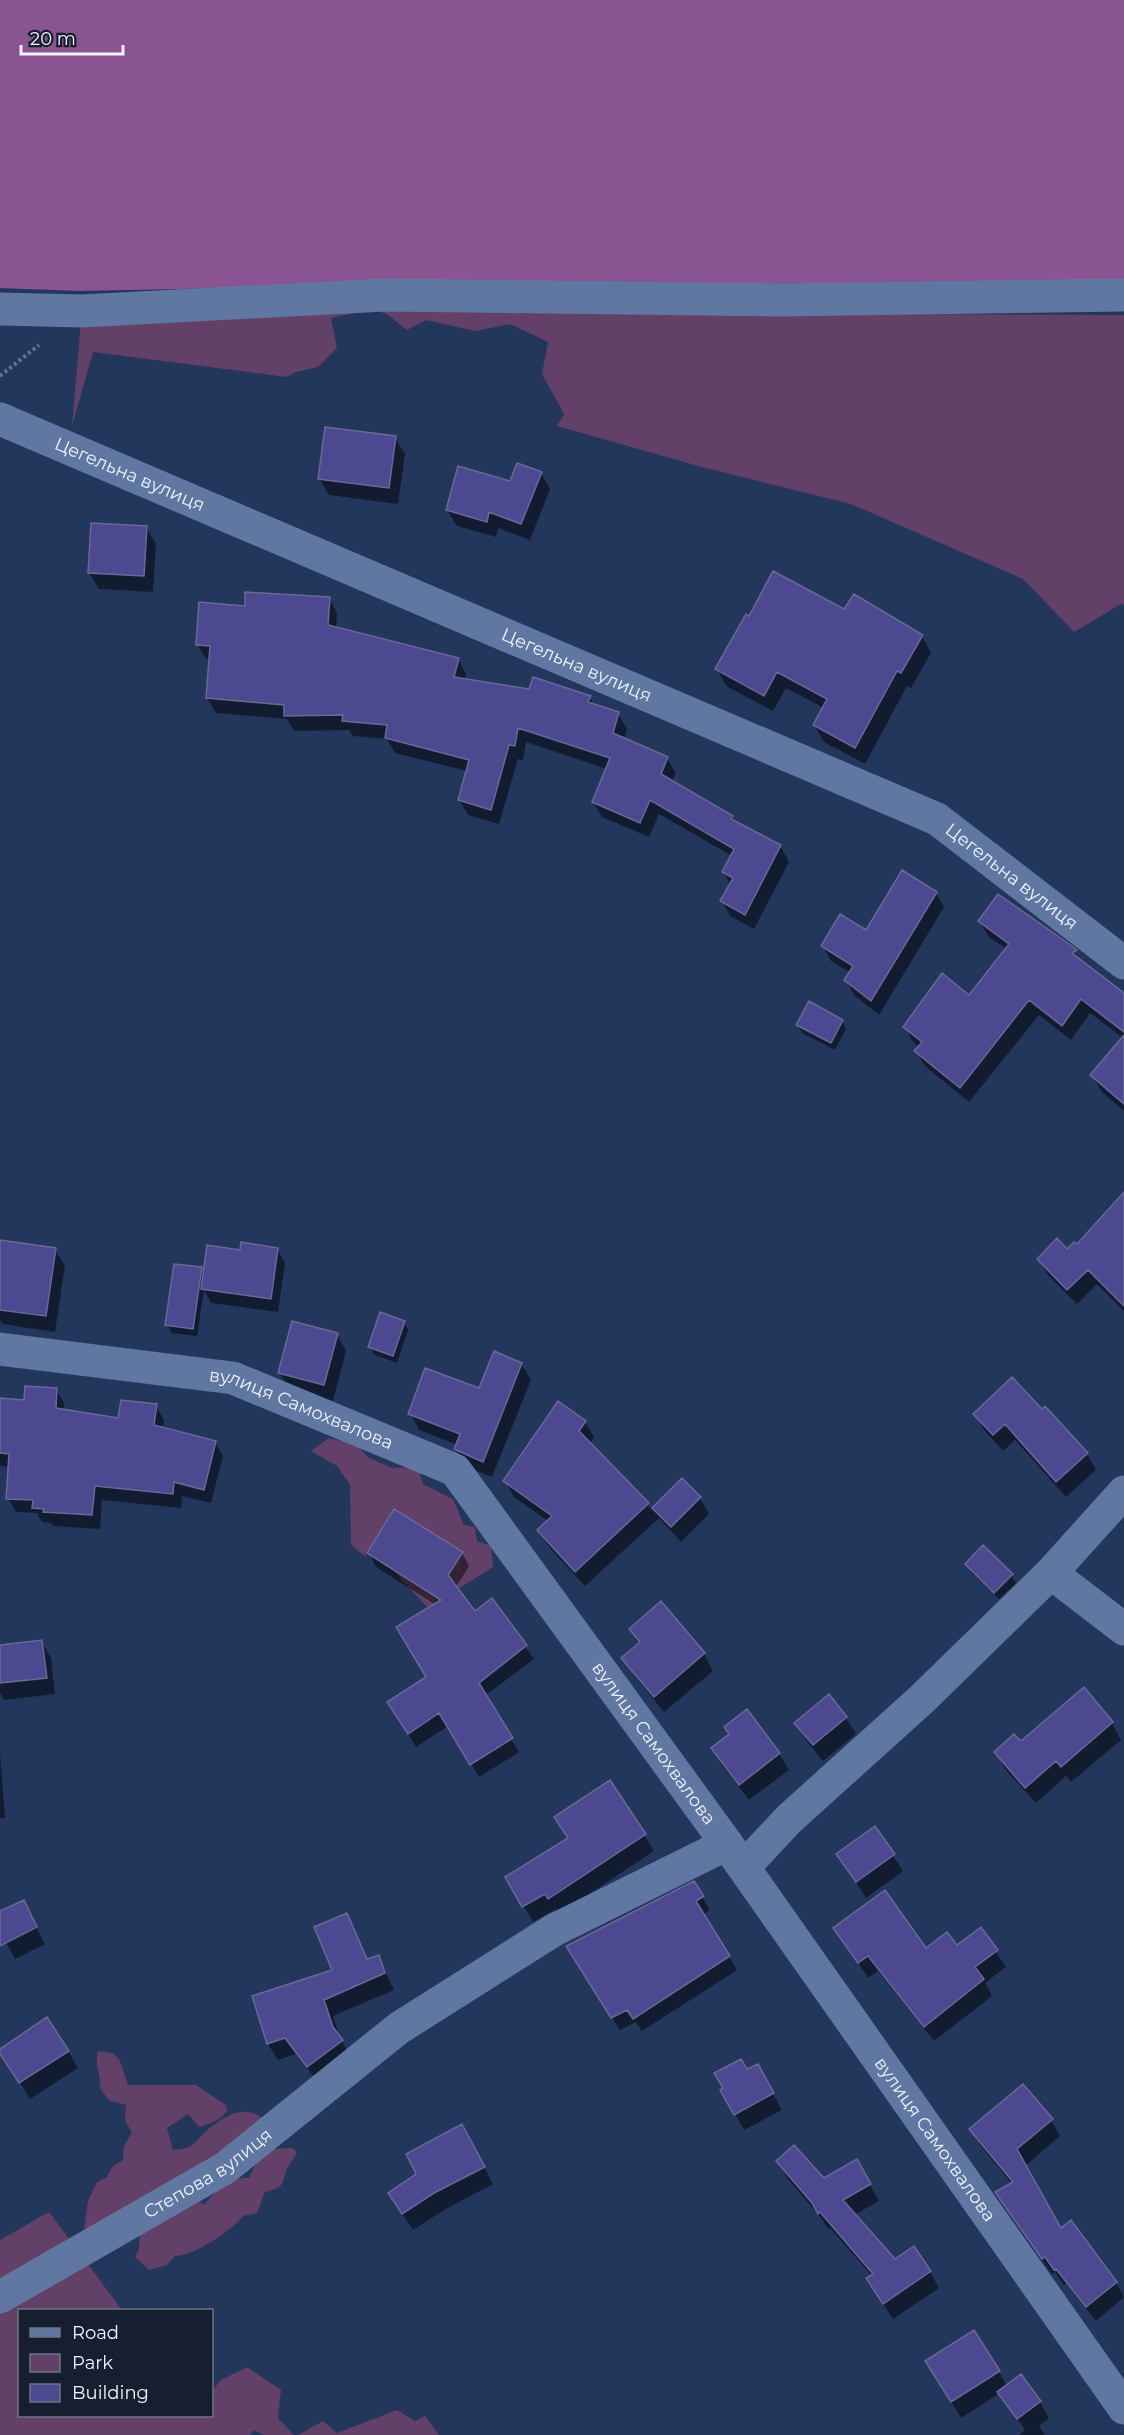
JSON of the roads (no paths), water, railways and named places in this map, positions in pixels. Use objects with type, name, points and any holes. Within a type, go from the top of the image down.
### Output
[{"type":"street","points":[[0,309],[82,311],[385,295],[782,300],[1124,295]]},
{"type":"street","name":"Цегельна вулиця","points":[[0,418],[937,819],[1124,963]]},
{"type":"street","name":"вулиця Самохвалова","points":[[0,1349],[232,1378],[455,1470],[735,1855],[1124,2408]]},
{"type":"street","points":[[735,1855],[789,1819],[922,1699],[1051,1573],[1124,1492]]},
{"type":"street","points":[[1051,1573],[1124,1629]]},
{"type":"street","name":"Степова вулиця","points":[[0,2297],[225,2168],[399,2028],[554,1930],[735,1855]]}]
